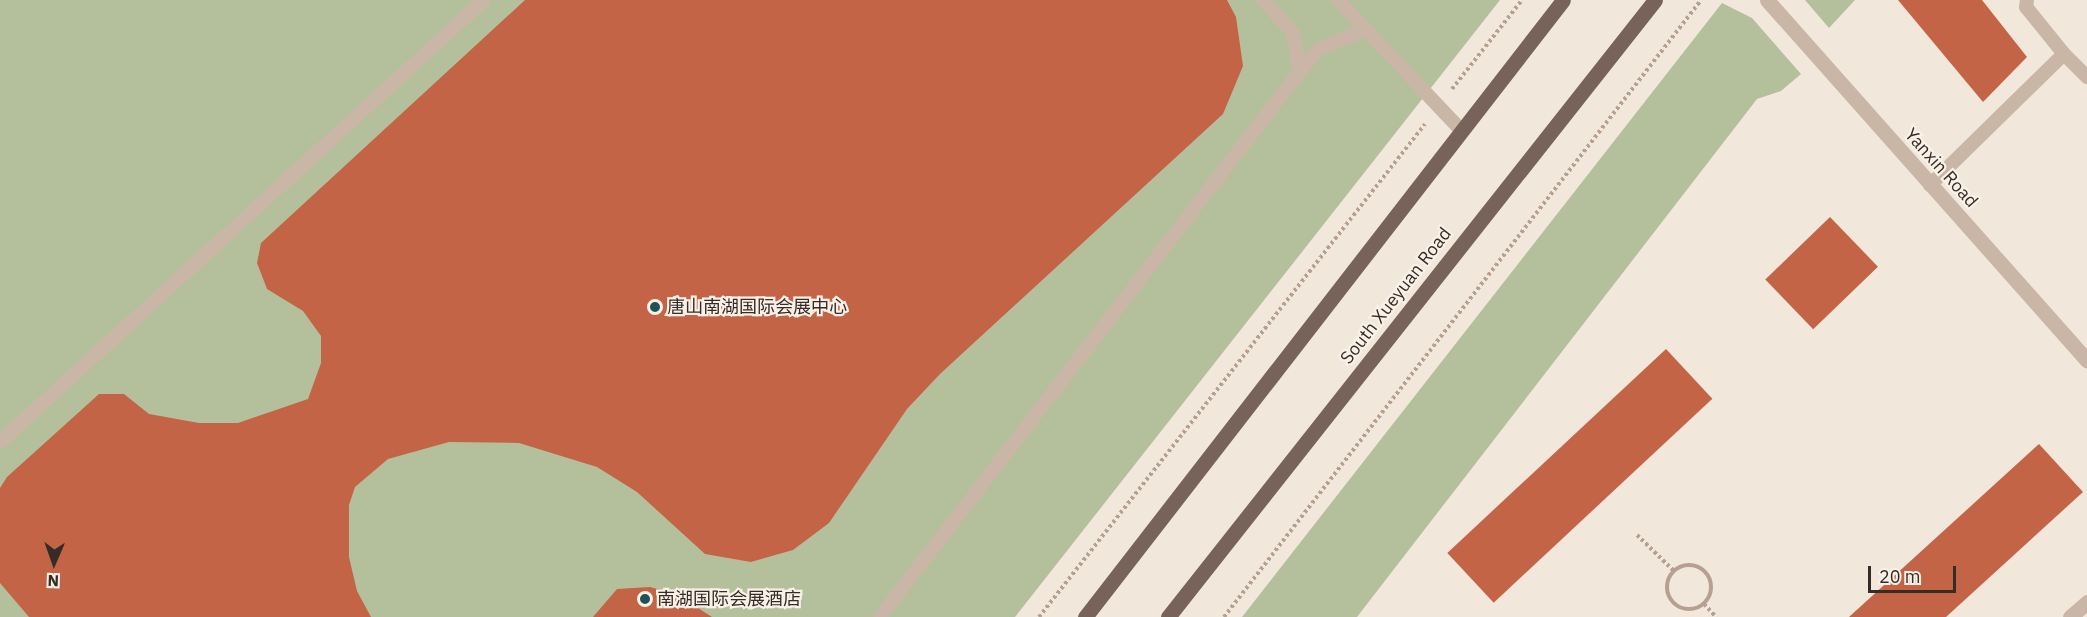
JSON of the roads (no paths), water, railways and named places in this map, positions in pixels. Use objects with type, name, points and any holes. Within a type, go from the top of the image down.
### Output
[{"type":"main road","points":[[1085,617],[1460,129],[1563,0]]},
{"type":"main road","name":"South Xueyuan Road","points":[[1168,617],[1655,0]]},
{"type":"street","name":"Yanxin Road","points":[[1767,0],[2087,361]]},
{"type":"street","points":[[2070,617],[2087,602]]},
{"type":"lane","points":[[0,442],[484,0]]},
{"type":"lane","points":[[1263,0],[1293,33],[1300,71]]},
{"type":"lane","points":[[1338,0],[1460,129]]},
{"type":"lane","points":[[2027,0],[2026,7],[2064,54],[2087,77]]},
{"type":"lane","points":[[880,617],[1300,71],[1319,49],[1365,30]]},
{"type":"lane","points":[[1930,184],[2064,54]]},
{"type":"place","name":"唐山南湖国际会展中心","points":[[655,307]]},
{"type":"place","name":"南湖国际会展酒店","points":[[645,599]]}]
